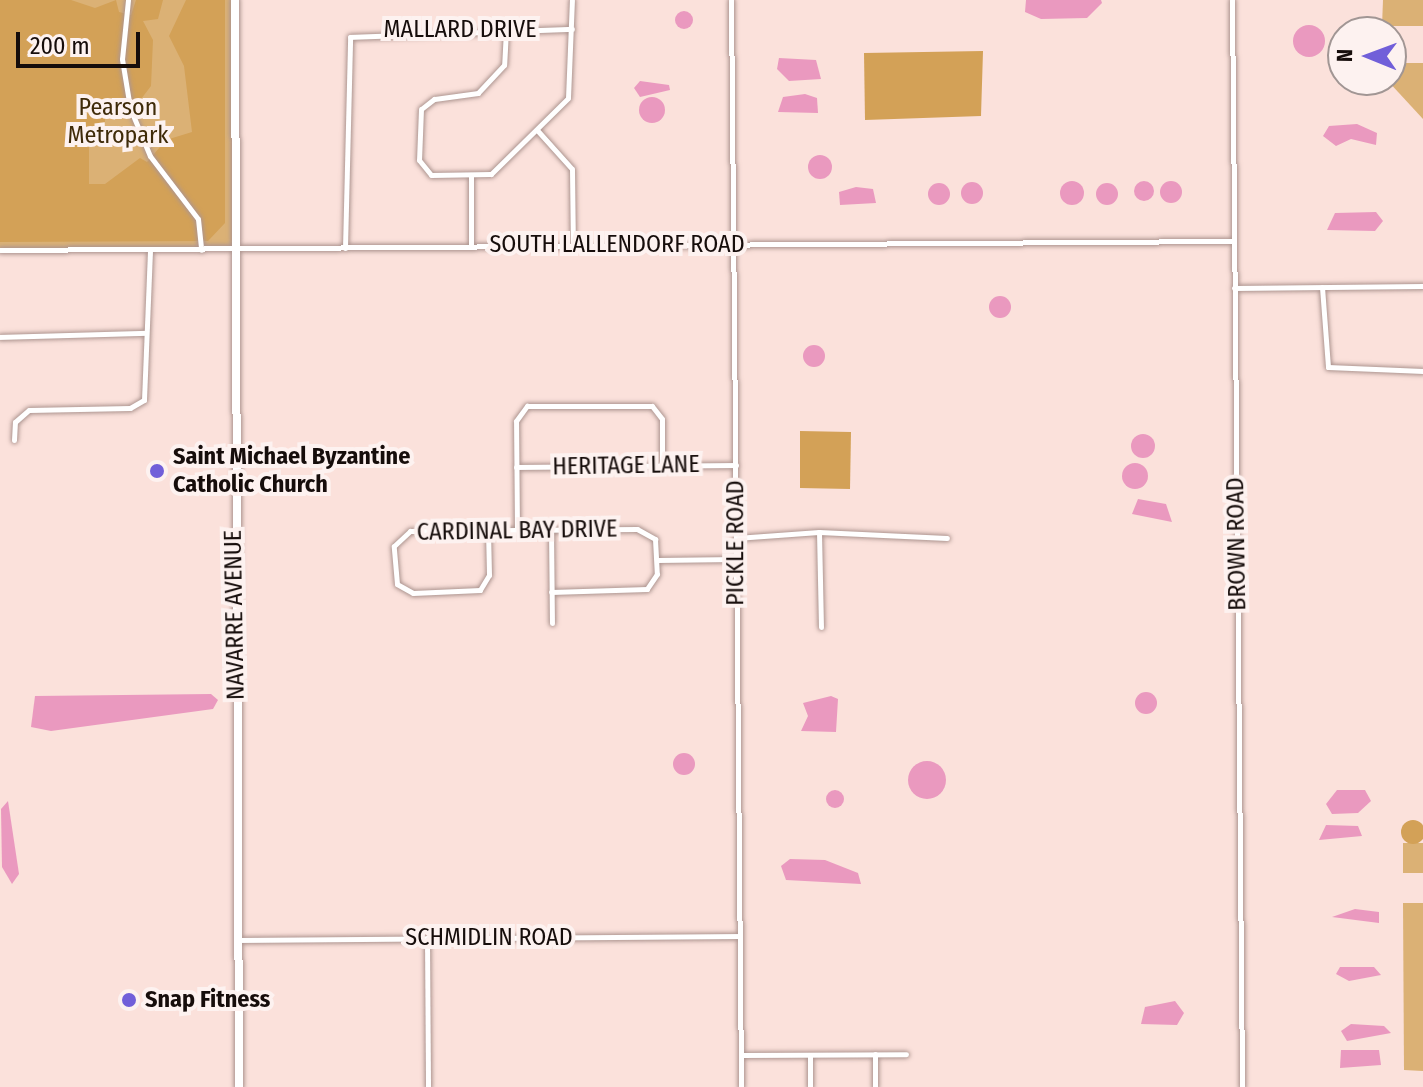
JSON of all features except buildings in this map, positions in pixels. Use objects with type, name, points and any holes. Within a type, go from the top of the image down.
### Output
[{"type":"highway","name":"NAVARRE AVENUE","points":[[235,0],[239,1087]]},
{"type":"street","points":[[128,0],[122,59],[130,108],[150,156],[198,219],[201,250]]},
{"type":"street","points":[[506,30],[504,65],[478,93],[432,100],[419,114],[424,170],[471,176],[494,172],[571,92],[572,0]]},
{"type":"street","name":"PICKLE ROAD","points":[[731,0],[741,1087]]},
{"type":"street","name":"BROWN ROAD","points":[[1232,0],[1242,1087]]},
{"type":"street","name":"MALLARD DRIVE","points":[[345,248],[350,37],[572,29]]},
{"type":"street","points":[[537,130],[572,166],[573,246]]},
{"type":"street","points":[[471,176],[471,246]]},
{"type":"street","name":"SOUTH LALLENDORF ROAD","points":[[0,250],[1234,241]]},
{"type":"street","points":[[14,440],[17,419],[29,410],[139,405],[147,392],[150,249]]},
{"type":"street","points":[[1234,288],[1423,286]]},
{"type":"street","points":[[1322,287],[1328,367],[1423,371]]},
{"type":"street","points":[[0,337],[146,333]]},
{"type":"street","points":[[517,530],[516,467],[520,412],[535,404],[650,405],[662,419],[662,466]]},
{"type":"street","name":"HERITAGE LANE","points":[[516,467],[736,465]]},
{"type":"street","name":"CARDINAL BAY DRIVE","points":[[488,530],[488,578],[474,592],[406,592],[395,580],[395,542],[407,532],[488,530],[645,530],[656,542],[657,560]]},
{"type":"street","points":[[551,530],[552,623]]},
{"type":"street","points":[[736,538],[819,532],[947,538]]},
{"type":"street","points":[[819,532],[821,627]]},
{"type":"street","points":[[551,592],[643,591],[656,578],[657,560],[736,559]]},
{"type":"street","name":"SCHMIDLIN ROAD","points":[[238,940],[740,936]]},
{"type":"street","points":[[427,938],[428,1087]]},
{"type":"street","points":[[875,1054],[875,1087]]},
{"type":"street","points":[[741,1055],[906,1054]]},
{"type":"street","points":[[810,1055],[810,1087]]},
{"type":"green space","name":"Pearson Metropark","points":[[0,0],[235,0],[236,250],[0,250]]},
{"type":"green space","points":[[1383,0],[1423,0],[1423,26],[1407,26],[1407,16],[1382,16]]},
{"type":"green space","points":[[1407,63],[1423,63],[1423,119],[1402,96],[1407,96]]},
{"type":"green space","points":[[1403,843],[1423,843],[1423,873],[1403,873]]},
{"type":"green space","points":[[1403,903],[1423,903],[1423,1071],[1404,1070]]},
{"type":"shaded area","name":"Pearson Metropark","points":[[0,0],[71,0],[95,8],[116,0],[119,12],[131,15],[136,0],[163,0],[158,19],[143,21],[153,40],[151,86],[138,103],[117,99],[105,107],[105,123],[89,142],[89,184],[105,184],[140,158],[147,162],[166,140],[192,132],[184,66],[169,36],[186,0],[225,0],[225,223],[208,241],[0,242]]},
{"type":"shaded area","points":[[1026,0],[1101,0],[1102,3],[1087,18],[1041,19],[1025,12]]},
{"type":"shaded area","points":[[680,11],[688,11],[693,20],[691,27],[680,29],[675,24],[675,16]]},
{"type":"shaded area","points":[[1309,25],[1320,30],[1325,41],[1320,52],[1309,57],[1298,52],[1293,41],[1298,30]]},
{"type":"shaded area","points":[[983,51],[981,116],[865,120],[864,53]]},
{"type":"shaded area","points":[[779,58],[816,60],[821,79],[789,81],[777,69]]},
{"type":"shaded area","points":[[640,81],[669,85],[670,90],[640,97],[634,88]]},
{"type":"shaded area","points":[[805,94],[817,98],[818,113],[778,112],[783,97]]},
{"type":"shaded area","points":[[652,97],[661,101],[665,110],[661,119],[652,123],[643,119],[639,110],[643,101]]},
{"type":"shaded area","points":[[1357,124],[1377,133],[1376,145],[1351,139],[1336,146],[1323,136],[1329,126]]},
{"type":"shaded area","points":[[820,155],[829,158],[832,167],[829,176],[820,179],[811,176],[808,167],[811,158]]},
{"type":"shaded area","points":[[1072,181],[1083,188],[1084,193],[1077,204],[1072,205],[1061,198],[1060,193],[1067,182]]},
{"type":"shaded area","points":[[1144,181],[1151,184],[1154,191],[1151,198],[1144,201],[1137,198],[1134,191],[1137,184]]},
{"type":"shaded area","points":[[1171,181],[1179,184],[1182,192],[1179,200],[1171,203],[1163,200],[1160,192],[1163,184]]},
{"type":"shaded area","points":[[972,182],[980,185],[983,193],[980,201],[972,204],[964,201],[961,193],[964,185]]},
{"type":"shaded area","points":[[939,183],[947,186],[950,194],[947,202],[939,205],[931,202],[928,194],[931,186]]},
{"type":"shaded area","points":[[1107,183],[1115,186],[1118,194],[1115,202],[1107,205],[1099,202],[1096,194],[1099,186]]},
{"type":"shaded area","points":[[856,187],[873,189],[876,203],[840,205],[839,192]]},
{"type":"shaded area","points":[[1376,212],[1383,221],[1375,231],[1327,230],[1335,213]]},
{"type":"shaded area","points":[[1000,296],[1008,299],[1011,307],[1008,315],[1000,318],[992,315],[989,307],[992,299]]},
{"type":"shaded area","points":[[814,345],[822,348],[825,356],[822,364],[814,367],[806,364],[803,356],[806,348]]},
{"type":"shaded area","points":[[800,431],[851,432],[850,489],[800,488]]},
{"type":"shaded area","points":[[1143,434],[1152,437],[1155,446],[1152,455],[1143,458],[1134,455],[1131,446],[1134,437]]},
{"type":"shaded area","points":[[1135,463],[1144,467],[1148,476],[1144,485],[1135,489],[1126,485],[1122,476],[1126,467]]},
{"type":"shaded area","points":[[1138,499],[1166,504],[1172,522],[1132,514]]},
{"type":"shaded area","points":[[1146,692],[1154,695],[1157,703],[1154,711],[1146,714],[1138,711],[1135,703],[1138,695]]},
{"type":"shaded area","points":[[211,694],[218,700],[213,709],[51,731],[31,727],[35,696]]},
{"type":"shaded area","points":[[831,696],[838,699],[836,732],[801,731],[808,716],[803,703]]},
{"type":"shaded area","points":[[684,753],[692,756],[695,764],[692,772],[684,775],[676,772],[673,764],[676,756]]},
{"type":"shaded area","points":[[927,761],[940,767],[946,780],[940,793],[927,799],[914,793],[908,780],[914,767]]},
{"type":"shaded area","points":[[835,790],[844,799],[835,808],[826,799]]},
{"type":"shaded area","points":[[1337,790],[1365,790],[1371,801],[1358,813],[1332,814],[1326,804]]},
{"type":"shaded area","points":[[8,801],[19,874],[12,884],[2,867],[1,809]]},
{"type":"shaded area","points":[[1413,820],[1424,827],[1425,832],[1418,843],[1413,844],[1402,837],[1401,832],[1408,821]]},
{"type":"shaded area","points":[[1326,825],[1358,826],[1362,836],[1319,840]]},
{"type":"shaded area","points":[[790,859],[825,860],[858,873],[861,884],[786,880],[781,866]]},
{"type":"shaded area","points":[[1355,909],[1379,912],[1379,923],[1332,917]]},
{"type":"shaded area","points":[[1340,967],[1374,967],[1381,975],[1349,981],[1336,974]]},
{"type":"shaded area","points":[[1175,1001],[1184,1013],[1177,1025],[1141,1024],[1145,1007]]},
{"type":"shaded area","points":[[1351,1024],[1384,1026],[1391,1033],[1347,1041],[1341,1031]]},
{"type":"shaded area","points":[[1341,1050],[1379,1050],[1381,1065],[1340,1068]]},
{"type":"place","name":"Saint Michael Byzantine Catholic Church","points":[[157,471]]},
{"type":"place","name":"Snap Fitness","points":[[129,1000]]}]
